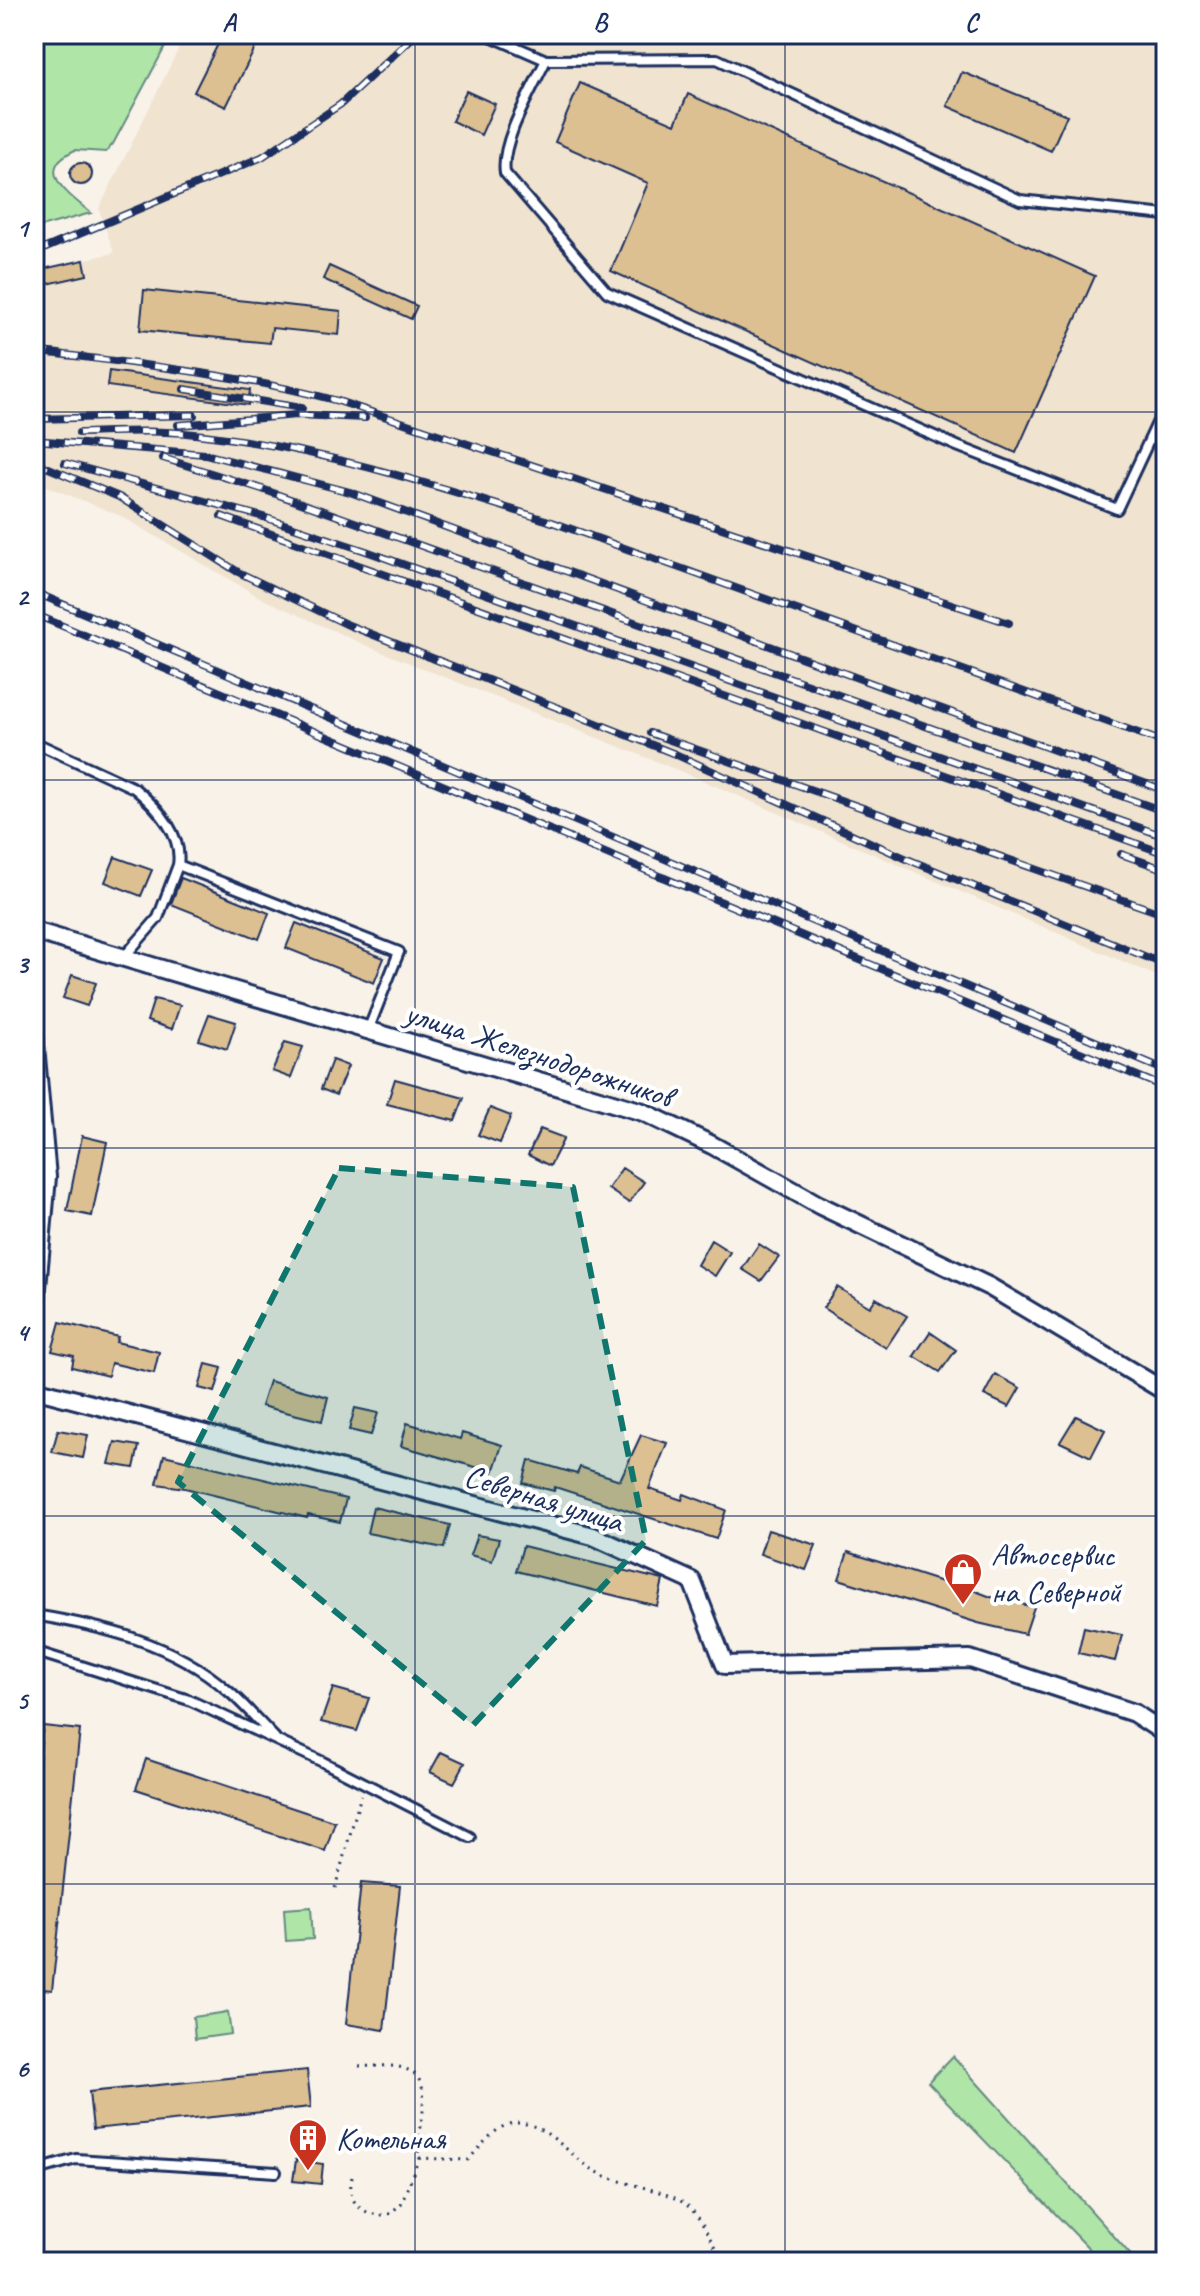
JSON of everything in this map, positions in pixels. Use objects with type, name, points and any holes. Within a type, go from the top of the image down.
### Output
[{"type":"street","name":"улица Железнодорожников","points":[[34,931],[618,1103],[676,1127],[775,1183],[990,1287],[1166,1392]]},
{"type":"street","points":[[34,1035],[40,1176],[34,1321]]},
{"type":"street","name":"Северная улица","points":[[34,1389],[593,1536],[692,1581],[725,1665],[970,1659],[1134,1713],[1166,1734]]},
{"type":"lane","points":[[486,34],[546,60],[717,59],[1020,200],[1166,215]]},
{"type":"lane","points":[[546,60],[507,146],[503,161],[505,173],[607,292],[957,446],[1117,509],[1166,404]]},
{"type":"lane","points":[[34,742],[134,788],[148,800],[177,841],[180,853],[178,865],[158,918],[124,957]]},
{"type":"lane","points":[[178,865],[399,952],[369,1028]]},
{"type":"lane","points":[[34,1615],[86,1624],[186,1660],[227,1689],[278,1742]]},
{"type":"lane","points":[[34,1651],[189,1700],[470,1837]]},
{"type":"lane","points":[[34,2171],[76,2159],[276,2172]]},
{"type":"path","points":[[335,1888],[364,1784]]},
{"type":"path","points":[[352,2177],[348,2192],[354,2204],[366,2213],[388,2215],[401,2204],[419,2158],[417,2145],[425,2098],[420,2082],[404,2068],[359,2066]]},
{"type":"path","points":[[419,2158],[468,2160],[502,2126],[517,2123],[539,2128],[567,2152],[618,2183],[658,2191],[686,2204],[704,2224],[713,2247],[725,2262]]},
{"type":"highlighted area","points":[[339,1168],[573,1187],[646,1540],[473,1725],[178,1482]]},
{"type":"shaded area","points":[[186,34],[1166,34],[1166,980],[690,775],[372,648],[263,599],[121,516],[34,481],[34,271],[114,253],[99,209]]},
{"type":"green space","points":[[34,34],[172,34],[106,152],[75,150],[56,166],[59,183],[91,213],[44,226],[34,223]]},
{"type":"green space","points":[[311,1907],[313,1939],[286,1941],[284,1909]]},
{"type":"green space","points":[[228,2012],[231,2034],[195,2039],[193,2017]]},
{"type":"green space","points":[[953,2056],[1137,2262],[1102,2262],[928,2082]]},
{"type":"building","points":[[223,34],[262,34],[226,107],[194,92]]},
{"type":"building","points":[[962,72],[1067,115],[1051,151],[947,106]]},
{"type":"building","points":[[580,83],[675,124],[688,94],[1095,276],[1016,453],[611,271],[648,183],[555,142]]},
{"type":"building","points":[[466,91],[495,104],[481,135],[452,121]]},
{"type":"building","points":[[81,163],[89,166],[92,174],[89,182],[81,185],[73,182],[70,174],[73,166]]},
{"type":"building","points":[[84,260],[87,275],[34,287],[34,271]]},
{"type":"building","points":[[329,266],[417,306],[411,319],[323,279]]},
{"type":"building","points":[[144,290],[341,311],[339,335],[272,328],[270,343],[140,330]]},
{"type":"building","points":[[109,371],[250,390],[248,405],[107,386]]},
{"type":"building","points":[[115,857],[152,870],[141,896],[105,882]]},
{"type":"building","points":[[181,878],[269,913],[259,939],[171,904]]},
{"type":"building","points":[[296,923],[384,958],[374,983],[286,948]]},
{"type":"building","points":[[72,975],[96,983],[87,1006],[63,998]]},
{"type":"building","points":[[154,999],[180,1005],[172,1029],[147,1021]]},
{"type":"building","points":[[209,1014],[236,1022],[227,1049],[199,1040]]},
{"type":"building","points":[[285,1042],[303,1047],[291,1078],[272,1071]]},
{"type":"building","points":[[332,1060],[348,1066],[336,1095],[321,1089]]},
{"type":"building","points":[[395,1079],[464,1098],[455,1121],[387,1104]]},
{"type":"building","points":[[490,1108],[511,1116],[500,1143],[478,1135]]},
{"type":"building","points":[[540,1129],[564,1138],[550,1166],[528,1155]]},
{"type":"building","points":[[82,1136],[107,1142],[92,1216],[67,1211]]},
{"type":"building","points":[[622,1168],[644,1182],[629,1203],[608,1189]]},
{"type":"building","points":[[711,1240],[730,1252],[715,1276],[697,1265]]},
{"type":"building","points":[[759,1244],[779,1257],[761,1281],[742,1269]]},
{"type":"building","points":[[837,1287],[870,1307],[876,1298],[907,1316],[886,1348],[823,1308]]},
{"type":"building","points":[[60,1322],[118,1337],[116,1342],[159,1352],[154,1373],[111,1363],[108,1376],[72,1367],[74,1356],[52,1351]]},
{"type":"building","points":[[930,1332],[956,1350],[940,1372],[914,1356]]},
{"type":"building","points":[[206,1364],[222,1368],[215,1392],[199,1388]]},
{"type":"building","points":[[995,1374],[1020,1388],[1009,1407],[984,1395]]},
{"type":"building","points":[[269,1381],[328,1397],[322,1421],[261,1406]]},
{"type":"building","points":[[355,1408],[378,1413],[371,1435],[349,1430]]},
{"type":"building","points":[[1076,1416],[1105,1430],[1091,1457],[1060,1442]]},
{"type":"building","points":[[407,1423],[460,1439],[462,1433],[502,1445],[493,1472],[401,1446]]},
{"type":"building","points":[[58,1430],[88,1435],[83,1458],[52,1452]]},
{"type":"building","points":[[641,1435],[667,1443],[649,1489],[682,1500],[684,1494],[726,1510],[716,1539],[555,1487],[554,1491],[523,1483],[529,1460],[577,1474],[580,1467],[620,1480]]},
{"type":"building","points":[[115,1442],[139,1446],[134,1468],[109,1464]]},
{"type":"building","points":[[164,1455],[346,1499],[340,1522],[308,1515],[307,1518],[157,1484]]},
{"type":"building","points":[[373,1507],[450,1525],[444,1548],[367,1533]]},
{"type":"building","points":[[768,1530],[816,1545],[806,1570],[760,1554]]},
{"type":"building","points":[[477,1535],[499,1539],[492,1561],[470,1555]]},
{"type":"building","points":[[523,1546],[663,1580],[657,1606],[516,1571]]},
{"type":"building","points":[[848,1552],[951,1585],[952,1582],[991,1597],[1034,1607],[1025,1634],[978,1623],[839,1579]]},
{"type":"building","points":[[1084,1627],[1122,1635],[1115,1661],[1078,1653]]},
{"type":"building","points":[[333,1688],[369,1698],[357,1731],[321,1722]]},
{"type":"building","points":[[43,1726],[80,1730],[52,1990],[34,1988],[34,1807]]},
{"type":"building","points":[[441,1752],[465,1763],[454,1783],[430,1772]]},
{"type":"building","points":[[146,1759],[335,1822],[325,1851],[136,1789]]},
{"type":"building","points":[[361,1883],[400,1886],[384,2030],[346,2024]]},
{"type":"building","points":[[307,2070],[311,2107],[93,2129],[89,2092]]},
{"type":"building","name":"Котельная","points":[[296,2160],[323,2164],[321,2184],[293,2181]]},
{"type":"railway","points":[[34,253],[262,157],[341,104],[416,34]]},
{"type":"railway","points":[[34,351],[225,377],[338,401],[1009,623]]},
{"type":"railway","points":[[184,389],[302,408]]},
{"type":"railway","points":[[34,419],[194,415]]},
{"type":"railway","points":[[178,425],[297,415],[365,418]]},
{"type":"railway","points":[[79,433],[166,432],[240,440],[331,458],[420,482],[552,522],[1166,743]]},
{"type":"railway","points":[[34,440],[205,454],[350,492],[1166,791]]},
{"type":"railway","points":[[163,458],[262,489],[1166,812]]},
{"type":"railway","points":[[34,462],[119,497],[238,572],[346,624],[675,754],[907,859],[1166,965]]},
{"type":"railway","points":[[65,463],[260,516],[366,551],[1166,837]]},
{"type":"railway","points":[[221,516],[1166,854]]},
{"type":"railway","points":[[34,592],[1166,1071]]},
{"type":"railway","points":[[34,614],[1166,1088]]},
{"type":"railway","points":[[650,733],[1166,915]]},
{"type":"railway","points":[[1121,854],[1166,870]]},
{"type":"place","name":"Автосервис на Северной","points":[[963,1606]]},
{"type":"place","name":"Котельная","points":[[308,2172]]}]
